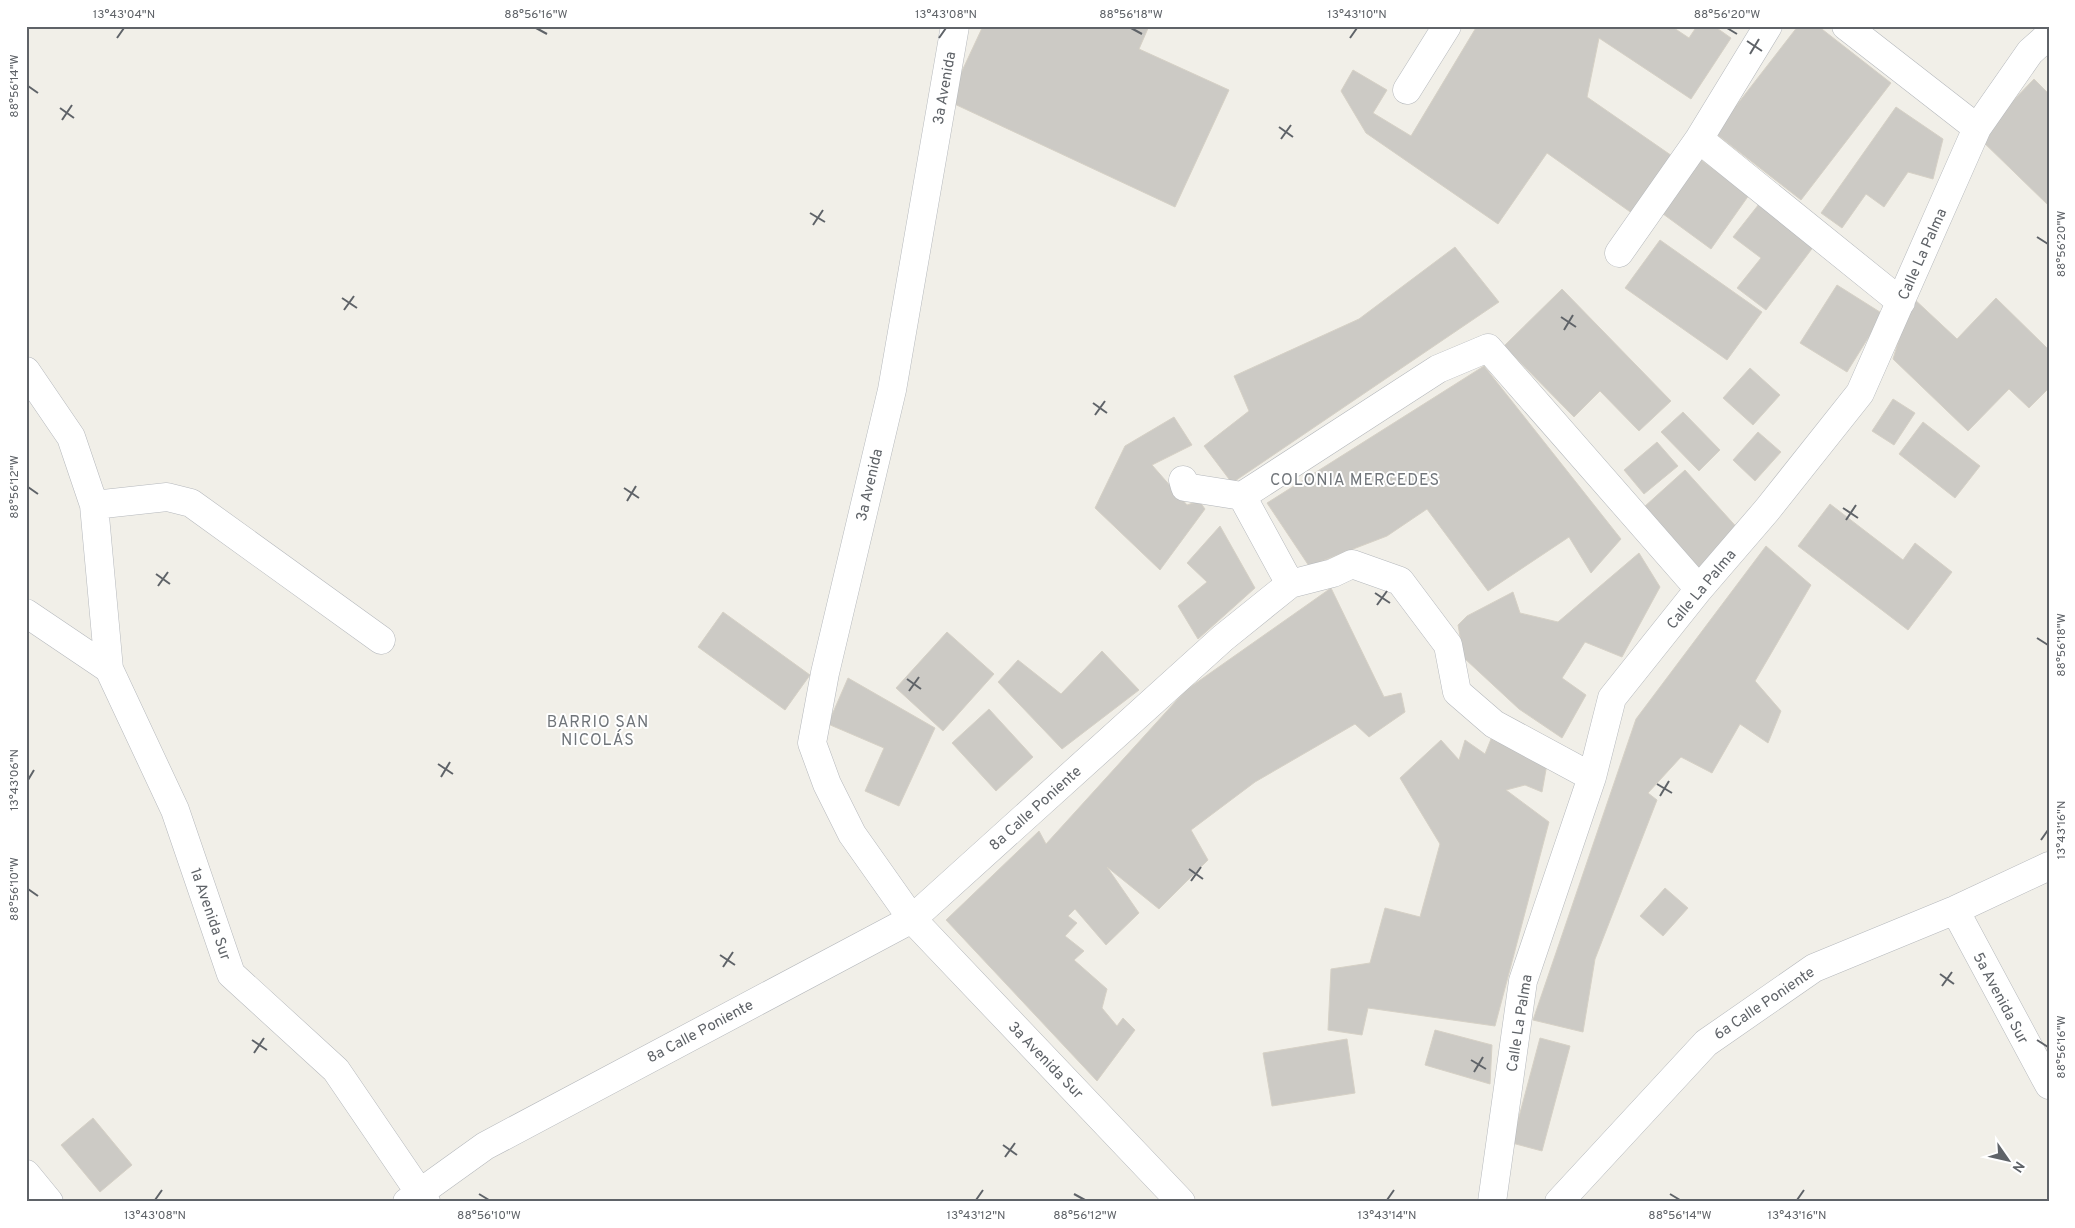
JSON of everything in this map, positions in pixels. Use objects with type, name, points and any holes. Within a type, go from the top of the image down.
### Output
[{"type":"street","name":"3a Avenida","points":[[912,919],[852,834],[828,784],[812,743],[825,673],[892,390],[955,26]]},
{"type":"street","points":[[1408,90],[1448,26]]},
{"type":"street","points":[[1619,254],[1699,139],[1768,26]]},
{"type":"street","points":[[1846,26],[1977,128]]},
{"type":"street","name":"Calle La Palma","points":[[1492,1202],[1523,981],[1592,777],[1612,698],[1699,588],[1767,510],[1860,393],[1977,128],[2030,52],[2049,35]]},
{"type":"street","points":[[1699,139],[1900,302]]},
{"type":"street","points":[[1183,480],[1185,486],[1242,496],[1438,369],[1488,348],[1699,588]]},
{"type":"street","points":[[26,370],[71,438],[94,505],[109,669]]},
{"type":"street","points":[[1242,496],[1290,584]]},
{"type":"street","points":[[94,505],[167,497],[191,503],[381,640]]},
{"type":"street","name":"8a Calle Poniente","points":[[417,1199],[485,1146],[912,919],[1223,638],[1290,584],[1333,573],[1352,564],[1400,581],[1448,645],[1457,692],[1494,724],[1592,777]]},
{"type":"street","points":[[26,614],[109,669]]},
{"type":"street","name":"1a Avenida Sur","points":[[109,669],[175,810],[232,974],[336,1070],[417,1199]]},
{"type":"street","name":"6a Calle Poniente","points":[[1559,1202],[1706,1043],[1814,968],[1955,910],[2049,866]]},
{"type":"street","name":"5a Avenida Sur","points":[[1955,910],[2049,1085]]},
{"type":"street","name":"3a Avenida Sur","points":[[912,919],[1181,1202]]},
{"type":"street","points":[[26,1174],[49,1202]]},
{"type":"building","points":[[983,26],[1149,26],[1139,49],[1229,90],[1175,207],[948,101]]},
{"type":"building","points":[[1477,26],[1671,26],[1689,38],[1697,26],[1714,26],[1731,38],[1691,99],[1599,38],[1587,97],[1675,158],[1636,216],[1547,153],[1498,224],[1366,133],[1341,91],[1353,70],[1387,90],[1373,113],[1411,136]]},
{"type":"building","points":[[1798,26],[1818,26],[1891,83],[1801,200],[1715,133]]},
{"type":"building","points":[[2034,79],[2049,94],[2049,206],[1978,137]]},
{"type":"building","points":[[1896,107],[1943,139],[1933,179],[1908,172],[1884,207],[1866,194],[1842,228],[1821,213]]},
{"type":"building","points":[[1697,157],[1749,195],[1711,249],[1659,211]]},
{"type":"building","points":[[1759,204],[1814,246],[1766,310],[1737,288],[1761,258],[1733,237]]},
{"type":"building","points":[[1660,240],[1762,312],[1727,360],[1625,288]]},
{"type":"building","points":[[1455,247],[1499,302],[1232,483],[1204,446],[1249,411],[1234,376],[1359,319]]},
{"type":"building","points":[[1837,285],[1883,314],[1847,372],[1800,343]]},
{"type":"building","points":[[1562,289],[1671,401],[1639,431],[1600,391],[1574,417],[1504,346]]},
{"type":"building","points":[[1912,297],[1957,339],[1996,298],[2049,350],[2049,388],[2029,408],[2009,389],[1968,431],[1893,359]]},
{"type":"building","points":[[1484,366],[1621,539],[1591,573],[1569,537],[1488,591],[1427,509],[1387,536],[1309,566],[1267,503]]},
{"type":"building","points":[[1750,368],[1780,395],[1753,425],[1723,398]]},
{"type":"building","points":[[1893,399],[1915,413],[1894,445],[1872,431]]},
{"type":"building","points":[[1683,412],[1720,450],[1699,471],[1661,432]]},
{"type":"building","points":[[1174,417],[1192,445],[1152,465],[1187,505],[1199,501],[1205,509],[1160,570],[1095,508],[1125,446]]},
{"type":"building","points":[[1923,422],[1980,466],[1955,498],[1899,454]]},
{"type":"building","points":[[1758,432],[1781,452],[1755,481],[1733,460]]},
{"type":"building","points":[[1657,442],[1678,466],[1644,494],[1624,470]]},
{"type":"building","points":[[1685,470],[1741,532],[1700,569],[1644,507]]},
{"type":"building","points":[[1830,504],[1903,560],[1915,543],[1952,572],[1908,630],[1798,546]]},
{"type":"building","points":[[1220,526],[1255,588],[1198,639],[1178,606],[1207,582],[1187,563]]},
{"type":"building","points":[[1766,546],[1811,585],[1755,681],[1781,711],[1768,743],[1740,724],[1712,773],[1681,757],[1648,793],[1657,800],[1595,959],[1583,1032],[1533,1020],[1636,719]]},
{"type":"building","points":[[1639,553],[1660,587],[1622,657],[1585,642],[1562,678],[1586,695],[1562,738],[1519,709],[1464,658],[1458,625],[1467,616],[1513,592],[1520,613],[1558,622]]},
{"type":"building","points":[[1331,588],[1384,697],[1401,693],[1405,712],[1369,737],[1355,724],[1255,782],[1191,830],[1208,860],[1159,909],[1107,867],[1139,913],[1106,945],[1075,909],[1068,916],[1077,923],[1065,936],[1084,951],[1074,960],[1107,989],[1102,1008],[1117,1026],[1123,1018],[1135,1030],[1097,1081],[946,920],[1039,831],[1046,844],[1186,690]]},
{"type":"building","points":[[723,612],[810,675],[785,710],[698,647]]},
{"type":"building","points":[[947,632],[994,674],[943,731],[896,688]]},
{"type":"building","points":[[1102,651],[1139,690],[1062,749],[998,682],[1018,660],[1061,694]]},
{"type":"building","points":[[848,678],[935,728],[899,806],[865,791],[884,748],[828,724]]},
{"type":"building","points":[[989,709],[1033,757],[996,791],[952,743]]},
{"type":"building","points":[[1491,739],[1547,764],[1542,792],[1525,785],[1506,790],[1549,822],[1495,1026],[1368,1008],[1362,1035],[1328,1030],[1331,969],[1370,963],[1385,908],[1420,917],[1440,844],[1400,778],[1441,740],[1459,760],[1465,740],[1485,754]]},
{"type":"building","points":[[1665,888],[1688,908],[1663,936],[1640,916]]},
{"type":"building","points":[[1435,1030],[1492,1045],[1490,1084],[1425,1065]]},
{"type":"building","points":[[1540,1038],[1570,1046],[1542,1151],[1512,1143]]},
{"type":"building","points":[[1347,1039],[1355,1093],[1272,1106],[1263,1053]]},
{"type":"building","points":[[93,1118],[132,1165],[100,1192],[61,1145]]},
{"type":"district","name":"COLONIA MERCEDES","points":[[1355,479]]},
{"type":"district","name":"BARRIO SAN NICOLÁS","points":[[598,730]]}]
